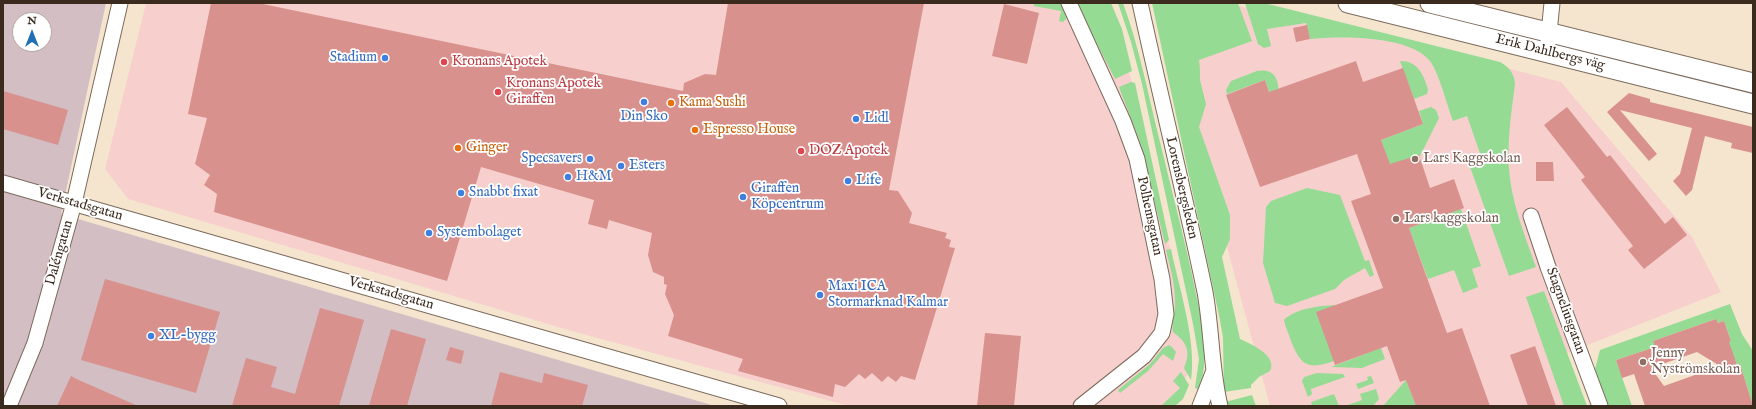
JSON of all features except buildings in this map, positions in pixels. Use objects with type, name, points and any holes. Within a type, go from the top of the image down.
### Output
[{"type":"main road","name":"Erik Dahlbergs väg","points":[[1348,3],[1753,104]]},
{"type":"main road","name":"Erik Dahlbergs väg","points":[[1430,3],[1753,83]]},
{"type":"street","name":"Daléngatan","points":[[9,406],[35,343],[74,203],[120,3]]},
{"type":"street","name":"Polhemsgatan","points":[[1069,3],[1123,121],[1137,159],[1162,279],[1166,314],[1162,333],[1144,356],[1081,406]]},
{"type":"street","name":"Lorensbergsleden","points":[[1140,3],[1205,293],[1213,346],[1214,373],[1220,406]]},
{"type":"street","points":[[1547,52],[1552,3]]},
{"type":"street","name":"Verkstadsgatan","points":[[3,183],[779,406]]},
{"type":"street","name":"Stagneliusgatan","points":[[1531,216],[1548,267],[1600,406]]},
{"type":"street","name":"Lorensbergsleden","points":[[1200,406],[1214,373]]},
{"type":"shaded area","points":[[3,3],[106,3],[61,214],[715,406],[3,406]]},
{"type":"shaded area","points":[[146,3],[1108,3],[1135,92],[1173,262],[1190,368],[1176,400],[1169,406],[849,406],[568,330],[128,199],[105,169]]},
{"type":"shaded area","name":"Lars Kaggskolan","points":[[1161,3],[1226,3],[1476,60],[1561,82],[1692,237],[1721,292],[1565,354],[1587,406],[1270,406]]},
{"type":"green space","points":[[1034,3],[1060,3],[1067,18],[1063,22],[1059,21],[1061,11],[1034,6]]},
{"type":"green space","points":[[1076,3],[1111,3],[1122,29],[1132,71],[1115,79]]},
{"type":"green space","points":[[1118,3],[1123,3],[1139,56],[1184,239],[1197,300],[1203,330],[1204,345],[1203,375],[1200,390],[1195,388],[1199,359],[1193,324],[1142,84],[1131,42]]},
{"type":"green space","points":[[1152,3],[1238,3],[1252,41],[1199,60],[1200,80],[1206,104],[1199,127],[1230,215],[1230,239],[1222,257],[1240,339],[1262,351],[1270,360],[1271,366],[1270,371],[1259,377],[1251,385],[1251,388],[1224,392],[1223,338],[1220,320]]},
{"type":"green space","points":[[1245,3],[1264,3],[1500,62],[1506,66],[1512,74],[1515,84],[1509,143],[1510,179],[1517,213],[1536,267],[1509,276],[1469,164],[1482,159],[1467,116],[1453,121],[1440,81],[1430,61],[1420,52],[1407,46],[1391,42],[1356,38],[1310,39],[1306,23],[1267,29],[1271,46],[1264,48],[1258,44]]},
{"type":"green space","points":[[1400,61],[1411,63],[1419,69],[1428,89],[1427,94],[1414,99]]},
{"type":"green space","points":[[1257,71],[1272,73],[1276,78],[1278,84],[1278,98],[1276,111],[1265,80],[1227,94],[1226,90],[1231,81]]},
{"type":"green space","points":[[1131,82],[1135,83],[1169,240],[1165,244],[1141,145],[1119,87]]},
{"type":"green space","points":[[1431,107],[1436,110],[1439,118],[1420,156],[1419,155],[1404,160],[1393,174],[1381,140],[1423,124],[1419,111]]},
{"type":"green space","points":[[1307,188],[1340,195],[1365,261],[1369,260],[1374,275],[1370,277],[1365,268],[1344,280],[1335,289],[1287,306],[1275,303],[1263,263],[1266,207],[1271,201]]},
{"type":"green space","points":[[1461,209],[1481,266],[1472,269],[1478,287],[1463,293],[1454,270],[1428,279],[1409,228]]},
{"type":"green space","points":[[1171,249],[1186,314],[1192,349],[1191,380],[1184,368],[1187,357],[1186,348],[1182,340],[1173,332],[1175,294],[1166,250]]},
{"type":"green space","points":[[1544,291],[1587,406],[1564,406],[1526,297]]},
{"type":"green space","points":[[1730,304],[1742,334],[1753,351],[1753,406],[1740,364],[1737,365],[1735,360],[1730,361],[1724,343],[1731,341],[1724,321],[1718,323],[1716,319],[1653,341],[1655,347],[1616,360],[1632,406],[1608,406],[1595,369],[1600,350]]},
{"type":"green space","points":[[1335,305],[1334,361],[1318,365],[1306,364],[1298,356],[1284,320],[1301,310]]},
{"type":"green space","points":[[1169,345],[1176,352],[1173,361],[1163,354],[1148,371],[1120,393],[1118,390],[1150,364],[1163,348]]},
{"type":"green space","points":[[1381,348],[1385,359],[1362,368],[1331,367]]},
{"type":"green space","points":[[1181,372],[1189,385],[1183,399],[1175,406],[1161,406],[1180,388],[1173,381]]},
{"type":"green space","points":[[1317,373],[1343,374],[1345,377],[1311,389],[1312,394],[1308,397],[1302,381],[1304,377]]},
{"type":"green space","points":[[1371,376],[1374,383],[1358,389],[1356,384],[1368,380],[1367,377]]},
{"type":"green space","points":[[1406,380],[1416,406],[1383,406]]},
{"type":"green space","points":[[1376,389],[1379,399],[1373,406],[1345,406],[1362,400],[1360,394]]},
{"type":"green space","points":[[1334,394],[1339,406],[1312,406],[1311,402]]},
{"type":"green space","points":[[1252,395],[1256,406],[1226,406],[1225,402]]},
{"type":"place","name":"Stadium","points":[[385,58]]},
{"type":"place","name":"Kronans Apotek","points":[[444,62]]},
{"type":"place","name":"Kronans Apotek Giraffen","points":[[498,92]]},
{"type":"place","name":"Din Sko","points":[[644,102]]},
{"type":"place","name":"Kama Sushi","points":[[671,103]]},
{"type":"place","name":"Lidl","points":[[856,119]]},
{"type":"place","name":"Espresso House","points":[[695,130]]},
{"type":"place","name":"Ginger","points":[[458,148]]},
{"type":"place","name":"DOZ Apotek","points":[[801,151]]},
{"type":"place","name":"Specsavers","points":[[590,159]]},
{"type":"place","name":"Lars Kaggskolan","points":[[1415,159]]},
{"type":"place","name":"Esters","points":[[621,166]]},
{"type":"place","name":"H&M","points":[[568,177]]},
{"type":"place","name":"Life","points":[[848,181]]},
{"type":"place","name":"Snabbt fixat","points":[[461,193]]},
{"type":"place","name":"Giraffen Köpcentrum","points":[[743,197]]},
{"type":"place","name":"Lars kaggskolan","points":[[1396,219]]},
{"type":"place","name":"Systembolaget","points":[[429,233]]},
{"type":"place","name":"Maxi ICA Stormarknad Kalmar","points":[[820,295]]},
{"type":"place","name":"XL-bygg","points":[[151,336]]},
{"type":"place","name":"Jenny Nyströmskolan","points":[[1643,362]]}]
